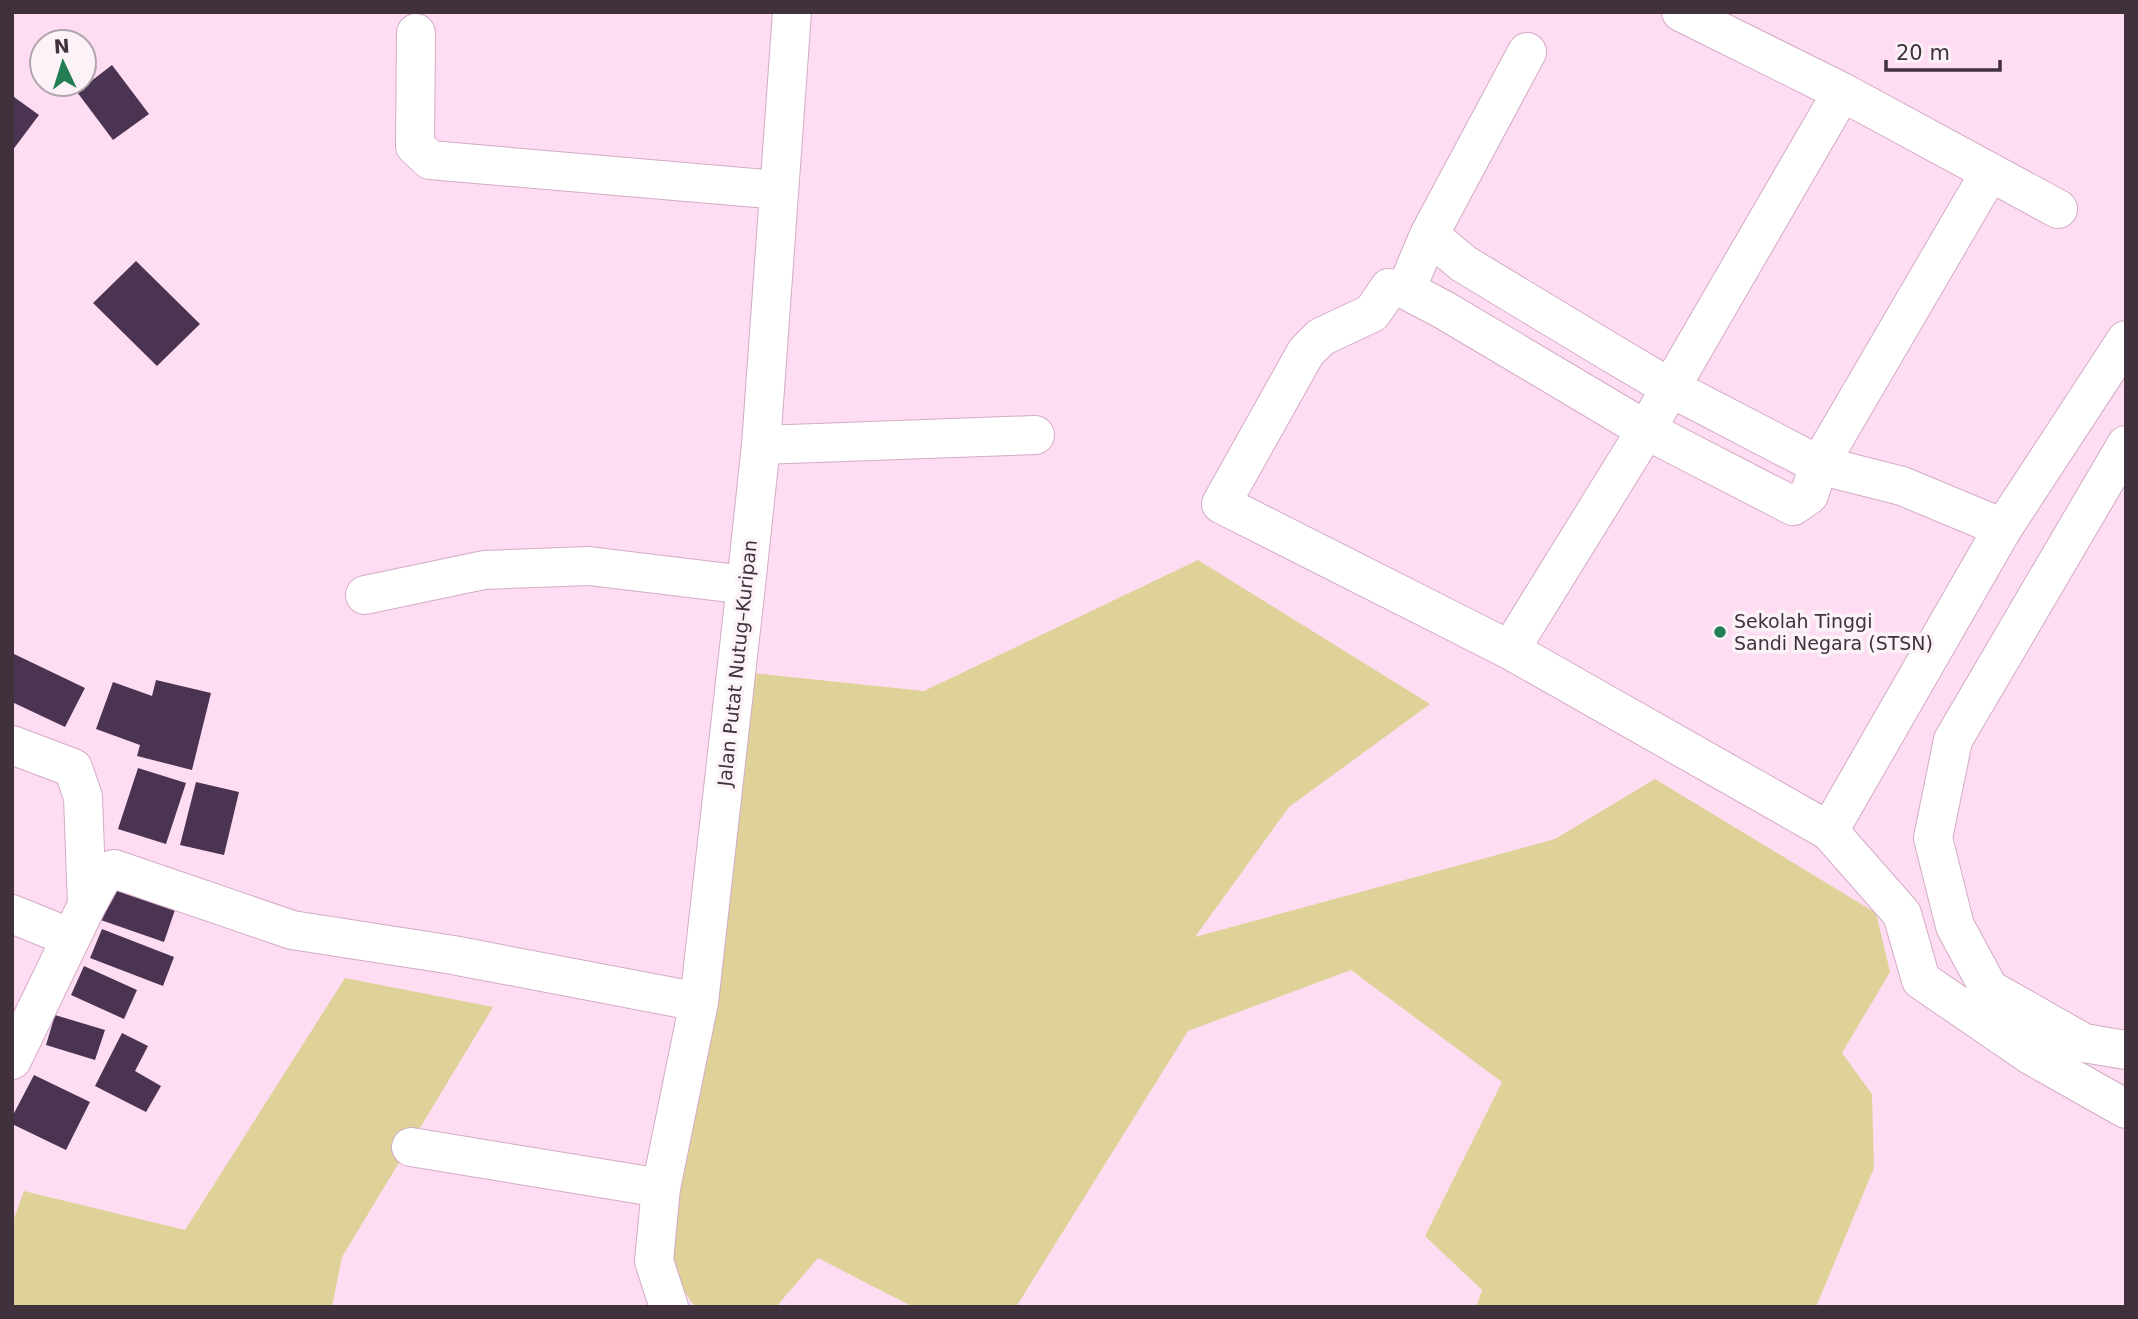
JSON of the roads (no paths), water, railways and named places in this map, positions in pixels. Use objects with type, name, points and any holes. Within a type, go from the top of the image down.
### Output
[{"type":"street","name":"Jalan Putat Nutug–Kuripan","points":[[669,1307],[654,1261],[661,1188],[699,1002],[746,585],[761,445],[792,12]]},
{"type":"street","points":[[1681,12],[1842,92],[2058,209]]},
{"type":"street","points":[[416,33],[415,146],[430,160],[778,190]]},
{"type":"street","points":[[1406,290],[1429,235],[1527,52]]},
{"type":"street","points":[[1510,650],[1646,430],[1842,92]]},
{"type":"street","points":[[1990,172],[1819,465],[1809,495],[1793,506],[1646,430],[1444,310],[1406,290],[1389,289],[1372,313],[1321,337],[1306,352],[1221,504],[1510,650],[1829,831],[1902,914],[1922,980],[2032,1056],[2126,1109]]},
{"type":"street","points":[[1429,235],[1464,264],[1669,387],[1819,465],[1902,486],[2003,528]]},
{"type":"street","points":[[1829,831],[2003,528],[2126,340]]},
{"type":"street","points":[[761,445],[1035,435]]},
{"type":"street","points":[[2126,445],[1953,740],[1933,838],[1955,926],[1989,989],[2084,1043],[2126,1049]]},
{"type":"street","points":[[365,595],[484,570],[589,566],[746,585]]},
{"type":"street","points":[[12,745],[73,768],[83,797],[79,921]]},
{"type":"street","points":[[12,1060],[105,872],[114,869],[292,930],[453,955],[699,1002]]},
{"type":"street","points":[[12,914],[79,921]]},
{"type":"street","points":[[411,1147],[661,1188]]},
{"type":"place","name":"Sekolah Tinggi Sandi Negara (STSN)","points":[[1720,632]]}]
